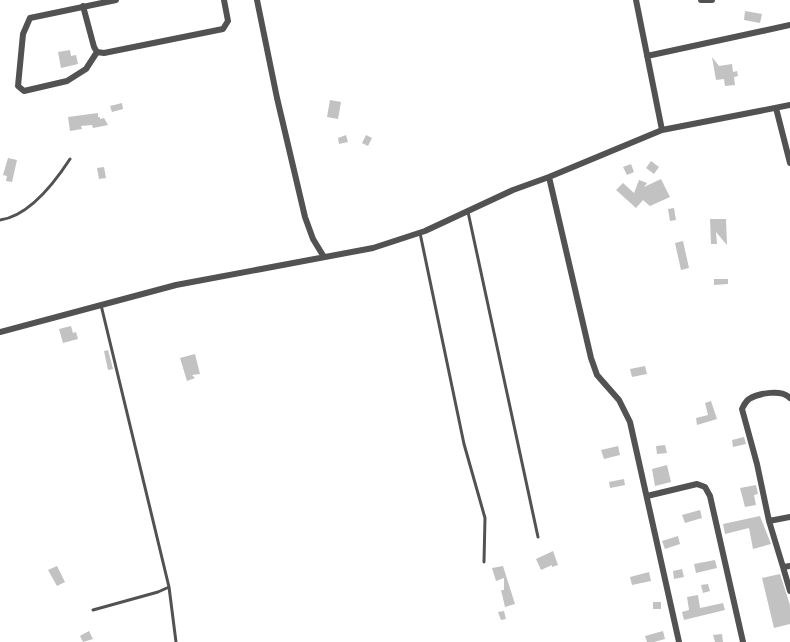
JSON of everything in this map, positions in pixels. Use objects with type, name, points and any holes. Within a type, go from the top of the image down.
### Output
[{"type":"street","points":[[97,52],[86,69],[66,81],[24,91],[18,86],[23,34],[30,18],[116,0]]},
{"type":"street","points":[[97,52],[104,53],[223,29],[228,21],[224,0]]},
{"type":"street","points":[[257,0],[277,98],[305,217],[313,239],[324,257]]},
{"type":"street","points":[[636,0],[662,130]]},
{"type":"street","points":[[701,0],[712,0]]},
{"type":"street","points":[[83,6],[97,52]]},
{"type":"street","points":[[647,56],[790,25]]},
{"type":"street","points":[[0,332],[176,285],[373,248],[420,233],[513,190],[662,130],[790,106]]},
{"type":"street","points":[[776,108],[788,149],[790,163]]},
{"type":"street","points":[[549,177],[590,358],[598,375],[619,400],[627,413],[679,642]]},
{"type":"street","points":[[790,398],[786,393],[778,392],[750,399],[744,403],[742,409],[757,464],[769,521],[787,566],[790,591]]},
{"type":"street","points":[[647,496],[697,484],[705,487],[710,496],[743,642]]},
{"type":"street","points":[[769,521],[790,517]]},
{"type":"lane","points":[[0,220],[9,219],[24,211],[54,181],[70,159]]},
{"type":"lane","points":[[467,211],[538,538]]},
{"type":"lane","points":[[420,233],[464,444],[485,518],[484,562]]},
{"type":"lane","points":[[101,305],[169,587],[176,642]]},
{"type":"lane","points":[[93,610],[158,592],[169,587]]},
{"type":"building","points":[[745,11],[762,14],[760,23],[744,20]]},
{"type":"building","points":[[70,50],[71,56],[76,55],[78,64],[61,68],[58,52]]},
{"type":"building","points":[[712,57],[719,66],[732,64],[733,72],[737,71],[738,76],[734,77],[735,85],[725,86],[724,79],[716,80]]},
{"type":"building","points":[[330,100],[341,102],[338,119],[327,117]]},
{"type":"building","points":[[122,103],[123,109],[112,112],[110,106]]},
{"type":"building","points":[[98,113],[98,117],[100,119],[104,118],[108,125],[93,128],[92,125],[81,126],[82,129],[70,131],[68,117]]},
{"type":"building","points":[[346,135],[348,142],[339,144],[338,138]]},
{"type":"building","points":[[366,135],[372,138],[368,146],[362,143]]},
{"type":"building","points":[[8,158],[17,160],[12,182],[6,181],[7,176],[3,175]]},
{"type":"building","points":[[651,161],[659,167],[654,174],[646,168]]},
{"type":"building","points":[[631,164],[634,172],[627,175],[623,167]]},
{"type":"building","points":[[104,167],[106,178],[99,179],[97,168]]},
{"type":"building","points":[[661,179],[670,197],[650,206],[643,200],[636,208],[616,190],[623,183],[634,193],[639,180],[647,183],[644,187]]},
{"type":"building","points":[[674,208],[676,220],[670,221],[668,209]]},
{"type":"building","points":[[710,219],[726,219],[727,245],[716,232],[717,244],[711,244]]},
{"type":"building","points":[[683,241],[689,268],[681,270],[675,243]]},
{"type":"building","points":[[714,279],[728,279],[728,284],[714,285]]},
{"type":"building","points":[[71,326],[73,333],[76,332],[78,339],[63,343],[59,329]]},
{"type":"building","points":[[108,350],[113,369],[108,370],[104,351]]},
{"type":"building","points":[[195,354],[200,374],[192,375],[195,378],[187,381],[180,358]]},
{"type":"building","points":[[645,366],[647,374],[632,377],[630,369]]},
{"type":"building","points":[[711,401],[717,419],[697,425],[696,418],[708,415],[705,403]]},
{"type":"building","points":[[744,437],[746,444],[733,447],[732,440]]},
{"type":"building","points":[[665,445],[667,453],[657,454],[656,446]]},
{"type":"building","points":[[618,446],[620,455],[604,459],[601,450]]},
{"type":"building","points":[[667,465],[671,482],[655,486],[652,469]]},
{"type":"building","points":[[624,479],[625,485],[610,488],[609,482]]},
{"type":"building","points":[[756,485],[758,494],[754,495],[756,505],[745,507],[740,488]]},
{"type":"building","points":[[700,510],[702,518],[685,523],[682,515]]},
{"type":"building","points":[[760,516],[771,544],[753,549],[749,528],[725,534],[723,524]]},
{"type":"building","points":[[678,536],[680,544],[665,549],[662,541]]},
{"type":"building","points":[[553,551],[558,565],[552,567],[552,565],[541,570],[536,559]]},
{"type":"building","points":[[715,560],[717,568],[696,573],[694,564]]},
{"type":"building","points":[[57,566],[65,582],[57,586],[48,570]]},
{"type":"building","points":[[503,566],[515,604],[505,607],[501,590],[504,590],[504,578],[496,581],[492,568]]},
{"type":"building","points":[[682,569],[684,577],[674,579],[673,571]]},
{"type":"building","points":[[649,572],[651,581],[632,585],[630,577]]},
{"type":"building","points":[[780,574],[790,605],[790,624],[774,628],[762,578]]},
{"type":"building","points":[[708,584],[710,591],[703,593],[701,585]]},
{"type":"building","points":[[698,595],[700,608],[723,603],[725,610],[684,620],[682,612],[689,610],[687,597]]},
{"type":"building","points":[[653,602],[661,602],[661,609],[653,609]]},
{"type":"building","points":[[504,611],[506,619],[501,620],[498,612]]},
{"type":"building","points":[[89,631],[93,639],[83,642],[80,636]]},
{"type":"building","points":[[663,631],[665,639],[647,642],[645,636]]},
{"type":"building","points":[[722,634],[723,642],[715,642],[713,635]]}]
